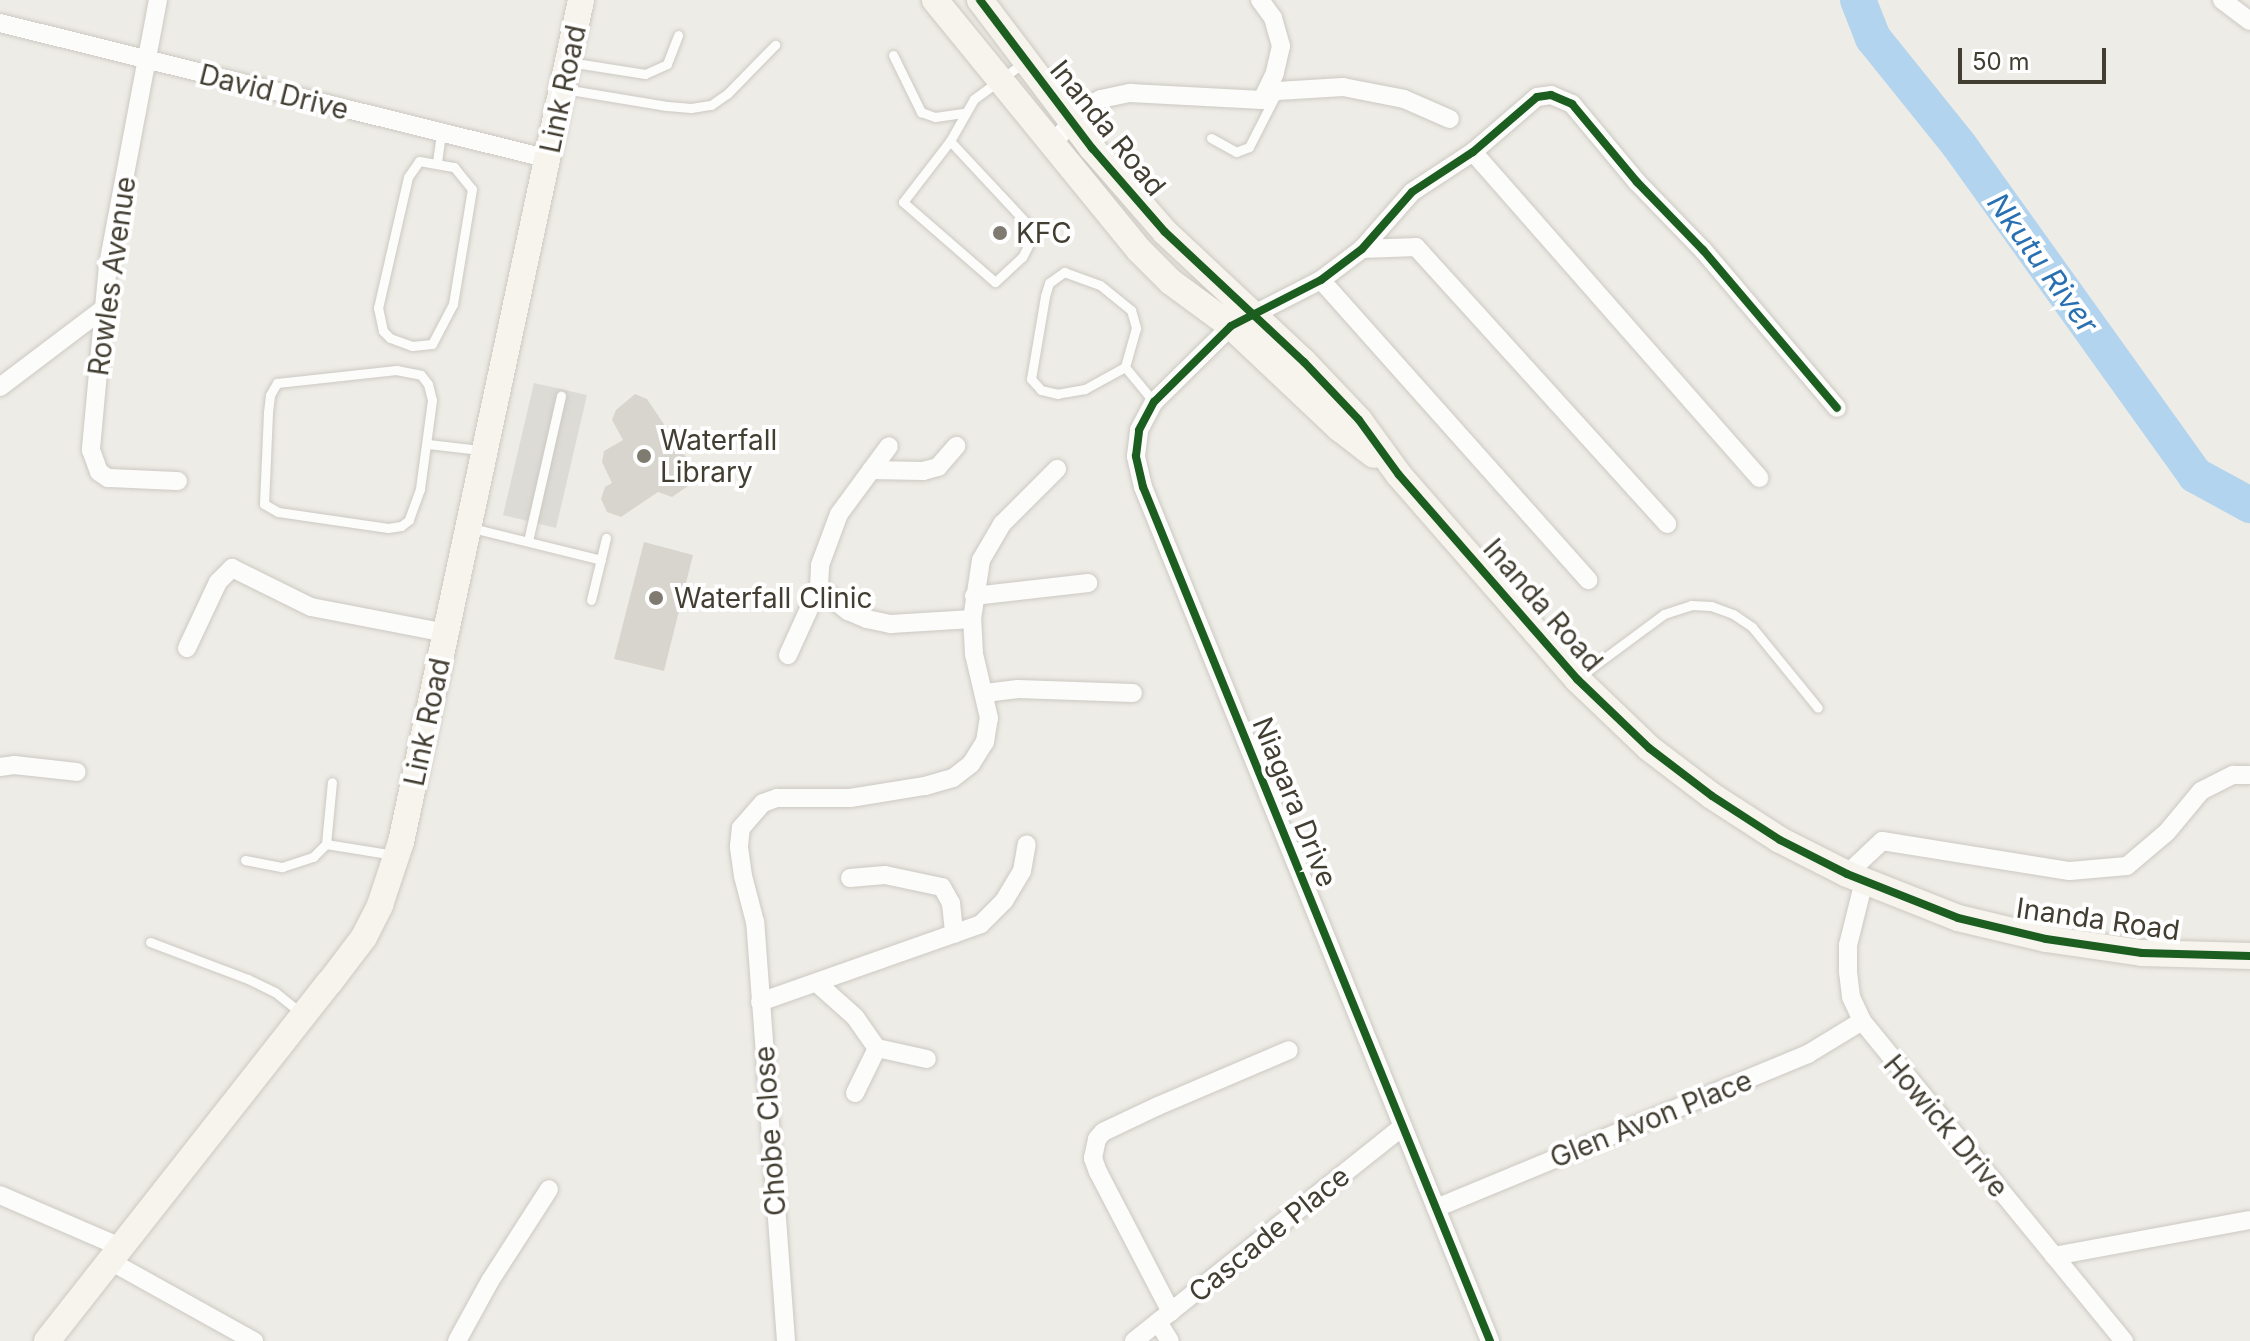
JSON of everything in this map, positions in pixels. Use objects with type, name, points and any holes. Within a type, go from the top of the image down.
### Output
[{"type":"street","name":"Rowles Avenue","points":[[158,0],[103,309],[91,450],[93,463],[99,472],[119,481],[178,481]]},
{"type":"street","name":"Link Road","points":[[47,1341],[364,937],[380,905],[397,855],[581,0]]},
{"type":"street","name":"Inanda Road","points":[[935,0],[1051,145],[1160,271],[1242,320]]},
{"type":"street","name":"Inanda Road","points":[[980,0],[1073,123],[1242,320],[1359,420],[1399,475],[1577,679],[1649,748],[1712,796],[1780,840],[1855,878],[1958,918],[2046,939],[2142,953],[2250,956]]},
{"type":"street","points":[[1260,0],[1273,18],[1281,46],[1270,96]]},
{"type":"street","points":[[2222,0],[2250,21]]},
{"type":"street","name":"David Drive","points":[[0,23],[549,159]]},
{"type":"street","points":[[1051,145],[1086,107],[1101,99],[1130,93],[1270,96],[1343,87],[1378,92],[1450,119]]},
{"type":"street","name":"Niagara Drive","points":[[1490,1341],[1143,487],[1136,456],[1139,430],[1154,402],[1242,320],[1321,280],[1362,249],[1412,192],[1473,152],[1537,97],[1551,95],[1572,104],[1637,182],[1703,250],[1837,408]]},
{"type":"street","points":[[1473,152],[1759,478]]},
{"type":"street","points":[[1362,249],[1416,247],[1667,524]]},
{"type":"street","points":[[1321,280],[1588,580]]},
{"type":"street","points":[[0,387],[103,309]]},
{"type":"street","points":[[788,655],[819,587],[828,538],[851,496],[889,446]]},
{"type":"street","points":[[871,470],[923,471],[938,467],[956,446]]},
{"type":"street","name":"Chobe Close","points":[[786,1341],[755,922],[739,846],[741,828],[751,813],[763,803],[777,798],[850,798],[953,778],[971,764],[985,742],[989,718],[974,654],[972,619],[981,560],[1002,524],[1057,469]]},
{"type":"street","points":[[187,648],[218,582],[232,568],[311,607],[446,633]]},
{"type":"street","points":[[974,596],[1088,583]]},
{"type":"street","points":[[819,587],[848,611],[867,619],[891,624],[972,619]]},
{"type":"street","points":[[985,693],[1018,689],[1133,693]]},
{"type":"street","points":[[0,767],[14,765],[77,772]]},
{"type":"street","points":[[1855,878],[1882,841],[2070,871],[2127,866],[2167,832],[2201,791],[2233,775],[2250,775]]},
{"type":"street","points":[[760,1002],[981,924],[1004,901],[1022,871],[1027,844]]},
{"type":"street","points":[[850,878],[885,875],[942,887],[951,903],[954,934]]},
{"type":"street","name":"Howick Drive","points":[[1855,878],[1848,972],[1851,997],[1862,1021],[2124,1341]]},
{"type":"street","points":[[817,983],[855,1017],[877,1048],[927,1059]]},
{"type":"street","name":"Glen Avon Place","points":[[1436,1208],[1808,1054],[1862,1021]]},
{"type":"street","points":[[855,1093],[877,1048]]},
{"type":"street","points":[[1170,1341],[1165,1317],[1098,1172],[1093,1158],[1097,1139],[1103,1132],[1158,1106],[1289,1050]]},
{"type":"street","name":"Cascade Place","points":[[1134,1341],[1403,1126]]},
{"type":"street","points":[[457,1341],[490,1281],[549,1189]]},
{"type":"street","points":[[0,1195],[115,1254],[254,1341]]},
{"type":"street","points":[[2054,1256],[2250,1220]]},
{"type":"lane","points":[[569,62],[645,74],[667,64],[678,35]]},
{"type":"lane","points":[[563,89],[667,106],[691,108],[711,105],[727,94],[775,45]]},
{"type":"lane","points":[[893,55],[921,112],[935,117],[965,113]]},
{"type":"lane","points":[[950,141],[1035,232],[1022,257],[995,282],[903,202],[950,141],[974,99],[1025,61]]},
{"type":"lane","points":[[1211,138],[1236,152],[1249,147],[1270,96]]},
{"type":"lane","points":[[437,162],[441,133]]},
{"type":"lane","points":[[419,161],[437,162],[454,167],[465,177],[472,189],[470,209],[453,304],[447,319],[432,344],[412,346],[390,338],[383,331],[378,308],[408,177],[419,161]]},
{"type":"lane","points":[[1064,272],[1100,285],[1131,310],[1136,328],[1125,367],[1106,380],[1073,392],[1049,392],[1033,386],[1031,379],[1040,317],[1049,283],[1056,276],[1064,272]]},
{"type":"lane","points":[[1125,367],[1154,402]]},
{"type":"lane","points":[[410,371],[428,384],[432,400],[428,444],[415,511],[401,526],[278,512],[264,504],[266,427],[270,395],[277,383],[410,371]]},
{"type":"lane","points":[[528,541],[561,396]]},
{"type":"lane","points":[[428,444],[485,451]]},
{"type":"lane","points":[[468,527],[601,560]]},
{"type":"lane","points":[[591,600],[606,538]]},
{"type":"lane","points":[[1577,679],[1664,614],[1691,605],[1711,606],[1752,627],[1818,708]]},
{"type":"lane","points":[[245,860],[282,867],[313,857],[326,844],[332,782]]},
{"type":"lane","points":[[326,844],[397,855]]},
{"type":"lane","points":[[150,942],[248,979],[275,992],[304,1015]]},
{"type":"shaded area","points":[[534,383],[587,395],[556,528],[503,515]]},
{"type":"building","name":"Waterfall Library","points":[[635,394],[647,399],[694,469],[691,484],[672,497],[658,492],[621,517],[607,512],[601,499],[605,487],[612,483],[602,462],[604,451],[623,440],[612,420],[616,410]]},
{"type":"building","name":"Waterfall Clinic","points":[[644,542],[693,555],[664,671],[614,659]]},
{"type":"waterway","name":"Nkutu River","points":[[1858,0],[1873,38],[1959,145],[2195,475],[2250,505]]},
{"type":"cycle path","points":[[980,0],[1092,148],[1165,232],[1304,362],[1359,420],[1399,475],[1577,679],[1649,748],[1712,796],[1780,840],[1847,874],[1958,918],[2046,939],[2142,953],[2250,956]]},
{"type":"cycle path","points":[[1490,1341],[1143,487],[1136,456],[1139,430],[1154,402],[1231,326],[1321,280],[1362,249],[1412,192],[1473,152],[1537,97],[1551,95],[1572,104],[1637,182],[1703,250],[1837,408]]},
{"type":"place","name":"KFC","points":[[1000,233]]},
{"type":"place","name":"Waterfall Library","points":[[644,456]]},
{"type":"place","name":"Waterfall Clinic","points":[[656,598]]}]
